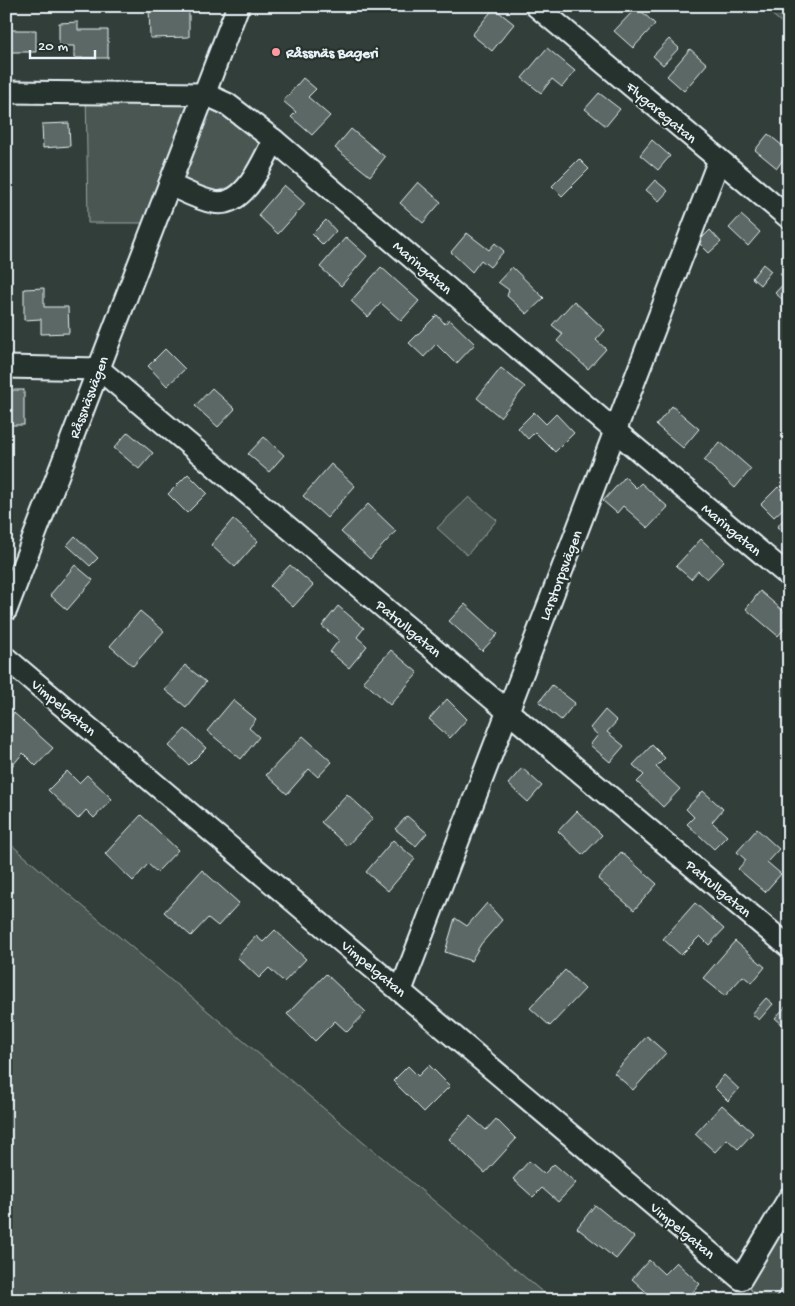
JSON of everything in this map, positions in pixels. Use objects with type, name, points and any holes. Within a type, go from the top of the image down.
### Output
[{"type":"street","name":"Råssnäsvägen","points":[[6,610],[238,6]]},
{"type":"street","name":"Flygaregatan","points":[[536,6],[789,218]]},
{"type":"street","name":"Maringatan","points":[[6,92],[205,94],[227,104],[274,140],[614,430],[789,576]]},
{"type":"street","points":[[170,185],[214,203],[233,200],[255,176],[274,140]]},
{"type":"street","name":"Larstorpsvägen","points":[[401,990],[719,160]]},
{"type":"street","points":[[6,367],[99,369]]},
{"type":"street","name":"Patrullgatan","points":[[99,369],[789,947]]},
{"type":"street","name":"Vimpelgatan","points":[[6,658],[741,1279],[789,1198]]},
{"type":"shaded area","points":[[762,6],[789,6],[789,29]]},
{"type":"shaded area","points":[[86,86],[197,87],[277,142],[252,172],[233,189],[210,195],[197,192],[166,176],[147,223],[88,223]]},
{"type":"shaded area","points":[[469,497],[497,520],[467,555],[437,528]]},
{"type":"shaded area","points":[[6,840],[60,887],[552,1300],[6,1300]]},
{"type":"shaded area","points":[[789,1191],[789,1300],[760,1300],[743,1281]]},
{"type":"building","points":[[149,6],[189,6],[189,37],[150,38]]},
{"type":"building","points":[[637,7],[655,24],[633,48],[614,31]]},
{"type":"building","points":[[494,8],[514,24],[492,51],[472,35]]},
{"type":"building","points":[[6,20],[9,20],[9,30],[36,30],[36,52],[9,52]]},
{"type":"building","points":[[78,22],[78,30],[108,30],[108,58],[74,58],[74,46],[59,46],[59,23]]},
{"type":"building","points":[[669,39],[679,48],[663,65],[653,56]]},
{"type":"building","points":[[547,48],[575,71],[562,87],[552,79],[541,93],[522,78]]},
{"type":"building","points":[[690,49],[707,64],[684,91],[667,76]]},
{"type":"building","points":[[303,78],[316,89],[308,97],[330,116],[312,135],[291,117],[296,112],[283,101]]},
{"type":"building","points":[[599,93],[620,109],[606,126],[585,109]]},
{"type":"building","points":[[69,123],[70,146],[43,148],[42,124]]},
{"type":"building","points":[[351,129],[385,157],[370,176],[335,148]]},
{"type":"building","points":[[768,134],[789,151],[777,168],[755,150]]},
{"type":"building","points":[[652,140],[670,156],[658,170],[640,155]]},
{"type":"building","points":[[579,159],[589,169],[562,196],[552,186]]},
{"type":"building","points":[[655,180],[668,191],[659,201],[646,190]]},
{"type":"building","points":[[418,182],[441,202],[423,223],[400,203]]},
{"type":"building","points":[[284,185],[305,204],[278,234],[258,215]]},
{"type":"building","points":[[741,215],[760,232],[748,246],[729,228]]},
{"type":"building","points":[[326,220],[336,231],[323,245],[312,234]]},
{"type":"building","points":[[710,230],[721,242],[709,253],[698,242]]},
{"type":"building","points":[[467,233],[489,250],[495,243],[504,251],[490,267],[481,260],[472,272],[451,252]]},
{"type":"building","points":[[346,237],[367,256],[341,286],[320,267]]},
{"type":"building","points":[[789,263],[789,305],[775,293],[787,280],[780,274]]},
{"type":"building","points":[[763,264],[771,271],[760,285],[752,278]]},
{"type":"building","points":[[381,267],[419,301],[401,321],[381,303],[368,317],[351,301]]},
{"type":"building","points":[[512,267],[544,298],[527,314],[507,296],[509,290],[498,282]]},
{"type":"building","points":[[44,288],[44,307],[68,307],[69,333],[41,334],[41,319],[24,320],[24,289]]},
{"type":"building","points":[[574,301],[605,330],[596,340],[606,349],[588,369],[557,341],[563,334],[552,325]]},
{"type":"building","points":[[437,315],[445,324],[449,319],[475,344],[456,364],[436,344],[424,357],[409,343]]},
{"type":"building","points":[[165,349],[185,369],[167,386],[148,366]]},
{"type":"building","points":[[501,368],[525,387],[500,417],[477,398]]},
{"type":"building","points":[[212,388],[235,409],[218,427],[195,406]]},
{"type":"building","points":[[6,390],[24,390],[24,425],[6,425]]},
{"type":"building","points":[[672,406],[699,429],[683,448],[656,425]]},
{"type":"building","points":[[534,412],[546,424],[556,414],[574,433],[555,452],[535,432],[528,439],[518,428]]},
{"type":"building","points":[[128,432],[153,453],[139,469],[114,448]]},
{"type":"building","points":[[264,437],[284,455],[269,472],[248,454]]},
{"type":"building","points":[[720,442],[751,469],[735,488],[704,460]]},
{"type":"building","points":[[331,464],[355,486],[327,518],[303,496]]},
{"type":"building","points":[[188,474],[207,493],[187,513],[168,494]]},
{"type":"building","points":[[625,477],[636,488],[641,483],[668,507],[648,528],[623,506],[617,513],[603,501]]},
{"type":"building","points":[[778,487],[789,499],[789,503],[774,517],[761,504]]},
{"type":"building","points":[[368,504],[396,531],[370,559],[341,532]]},
{"type":"building","points":[[789,513],[789,537],[777,527]]},
{"type":"building","points":[[233,519],[258,541],[235,567],[211,545]]},
{"type":"building","points":[[75,536],[98,558],[90,566],[67,545]]},
{"type":"building","points":[[701,539],[724,561],[707,579],[698,571],[691,579],[676,566]]},
{"type":"building","points":[[75,565],[93,580],[67,610],[50,595]]},
{"type":"building","points":[[290,565],[313,585],[293,607],[270,586]]},
{"type":"building","points":[[760,591],[789,616],[789,623],[778,636],[746,609]]},
{"type":"building","points":[[465,604],[498,634],[482,651],[449,621]]},
{"type":"building","points":[[338,606],[364,628],[357,637],[367,646],[349,668],[330,652],[339,640],[322,626]]},
{"type":"building","points":[[140,611],[164,631],[133,666],[110,646]]},
{"type":"building","points":[[391,650],[418,673],[390,705],[363,681]]},
{"type":"building","points":[[185,665],[206,682],[186,707],[165,690]]},
{"type":"building","points":[[552,685],[575,703],[561,720],[539,702]]},
{"type":"building","points":[[447,699],[467,719],[450,738],[429,719]]},
{"type":"building","points":[[233,700],[256,719],[249,728],[259,737],[241,759],[207,731]]},
{"type":"building","points":[[605,710],[617,721],[607,732],[624,746],[610,762],[590,745],[598,735],[590,728]]},
{"type":"building","points":[[14,713],[53,748],[36,766],[23,753],[12,766],[6,761],[6,722]]},
{"type":"building","points":[[185,729],[206,748],[189,765],[169,746]]},
{"type":"building","points":[[303,736],[332,762],[318,777],[309,769],[287,794],[266,775]]},
{"type":"building","points":[[652,745],[665,758],[656,767],[680,789],[663,807],[637,782],[644,775],[633,765]]},
{"type":"building","points":[[522,768],[542,786],[528,802],[508,784]]},
{"type":"building","points":[[67,771],[79,783],[87,775],[112,799],[94,818],[86,810],[78,819],[48,790]]},
{"type":"building","points":[[703,791],[723,809],[712,822],[727,836],[714,849],[687,824],[694,817],[686,809]]},
{"type":"building","points":[[347,794],[373,818],[347,846],[321,822]]},
{"type":"building","points":[[577,811],[602,835],[583,855],[558,831]]},
{"type":"building","points":[[141,815],[178,850],[157,872],[148,864],[133,881],[105,854]]},
{"type":"building","points":[[407,816],[427,833],[416,846],[395,829]]},
{"type":"building","points":[[757,829],[779,849],[767,862],[781,874],[765,892],[738,869],[746,860],[737,852]]},
{"type":"building","points":[[393,840],[415,859],[388,891],[366,872]]},
{"type":"building","points":[[621,852],[657,884],[634,910],[598,879]]},
{"type":"building","points":[[202,870],[239,903],[218,926],[208,918],[191,936],[164,912]]},
{"type":"building","points":[[487,903],[502,920],[481,944],[471,961],[445,952],[455,918],[467,926]]},
{"type":"building","points":[[695,903],[724,929],[709,945],[700,936],[681,955],[663,939]]},
{"type":"building","points":[[275,930],[306,959],[284,982],[269,968],[259,978],[237,957],[256,936],[263,942]]},
{"type":"building","points":[[735,941],[765,967],[752,983],[743,976],[725,996],[703,978]]},
{"type":"building","points":[[565,970],[585,989],[550,1026],[530,1008]]},
{"type":"building","points":[[326,974],[366,1012],[347,1032],[335,1021],[315,1041],[287,1014]]},
{"type":"building","points":[[766,998],[773,1004],[759,1020],[752,1014]]},
{"type":"building","points":[[789,1003],[789,1030],[775,1018]]},
{"type":"building","points":[[647,1036],[666,1053],[633,1090],[614,1073]]},
{"type":"building","points":[[429,1065],[450,1086],[424,1112],[393,1081],[408,1066],[418,1076]]},
{"type":"building","points":[[724,1075],[739,1089],[728,1101],[714,1087]]},
{"type":"building","points":[[722,1105],[753,1133],[738,1149],[727,1139],[715,1152],[695,1134]]},
{"type":"building","points":[[470,1116],[486,1130],[496,1119],[516,1139],[485,1173],[449,1139]]},
{"type":"building","points":[[529,1161],[544,1174],[554,1164],[576,1183],[558,1202],[542,1188],[533,1197],[513,1179]]},
{"type":"building","points":[[595,1205],[634,1237],[616,1259],[577,1228]]},
{"type":"building","points":[[649,1260],[664,1274],[676,1262],[700,1284],[686,1300],[667,1300],[661,1294],[655,1300],[632,1279]]},
{"type":"place","name":"Råssnäs Bageri","points":[[276,52]]}]
